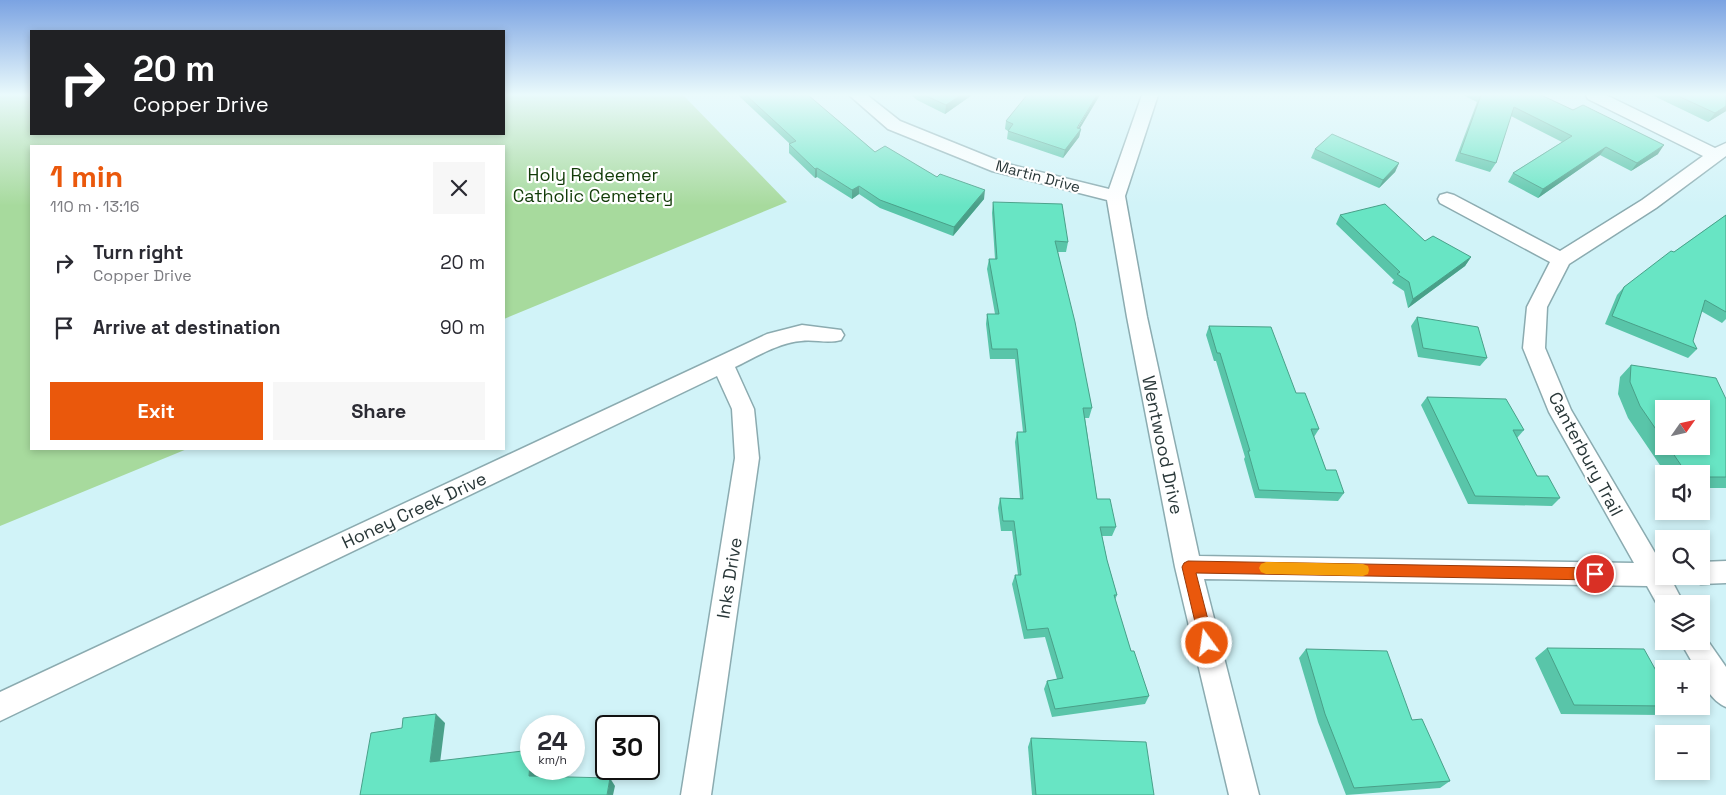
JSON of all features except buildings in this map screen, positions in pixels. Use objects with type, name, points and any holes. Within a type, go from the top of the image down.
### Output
[{"type":"street","name":"Martin Drive","points":[[912,132],[998,167],[1116,196]]},
{"type":"street","name":"Wentwood Drive","points":[[1138,132],[1116,196],[1137,317],[1188,567],[1244,795]]},
{"type":"street","points":[[1677,132],[1721,152]]},
{"type":"street","points":[[1447,199],[1561,260],[1648,204],[1721,152]]},
{"type":"street","name":"Canterbury Trail","points":[[1561,260],[1537,307],[1534,348],[1560,412],[1655,570]]},
{"type":"street","name":"Honey Creek Drive","points":[[0,707],[775,339],[802,333],[833,335]]},
{"type":"street","name":"Inks Drive","points":[[696,795],[747,458],[744,409],[723,364]]},
{"type":"street","points":[[1188,567],[1655,575]]},
{"type":"street","points":[[1710,573],[1726,572]]},
{"type":"street","points":[[1700,650],[1726,693]]},
{"type":"green space","name":"Holy Redeemer Catholic Cemetery","points":[[0,132],[30,132],[30,135],[505,135],[505,132],[719,132],[787,202],[505,319],[505,145],[30,145],[30,450],[185,450],[0,526]]},
{"type":"slow traffic","points":[[1266,568],[1363,570]]},
{"type":"route","points":[[1207,643],[1188,567],[1595,574]]}]
